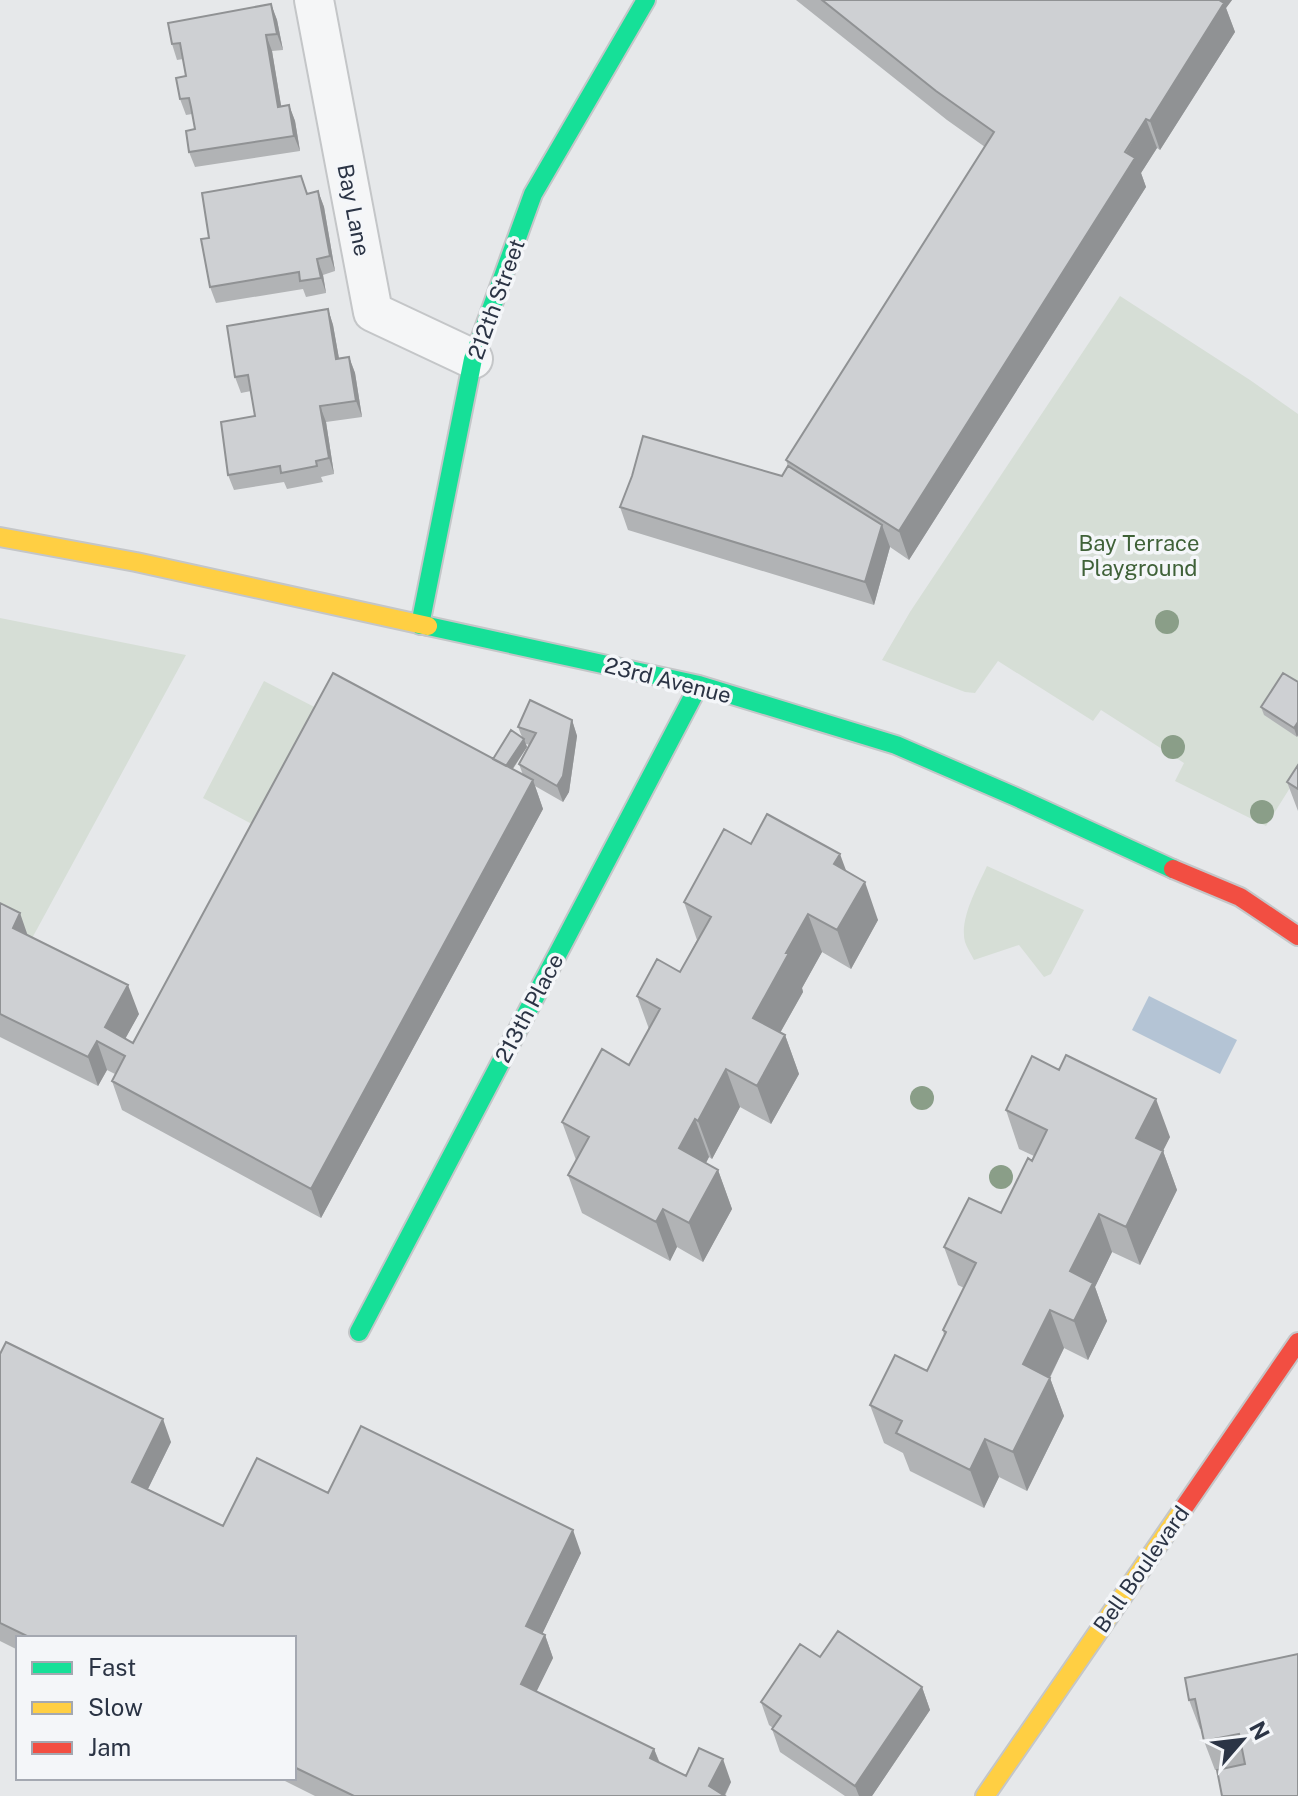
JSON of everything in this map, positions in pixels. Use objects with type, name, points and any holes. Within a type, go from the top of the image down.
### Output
[{"type":"street","name":"Bay Lane","points":[[314,0],[373,312],[473,359]]},
{"type":"street","name":"212th Street","points":[[420,625],[473,359],[533,194],[646,0]]},
{"type":"street","name":"23rd Avenue","points":[[0,537],[136,562],[699,685],[896,745],[1150,860],[1240,897],[1298,936]]},
{"type":"street","name":"213th Place","points":[[359,1332],[699,685]]},
{"type":"street","name":"Bell Boulevard","points":[[985,1796],[1298,1342]]},
{"type":"green space","name":"Bay Terrace Playground","points":[[1120,296],[1298,414],[1298,775],[1266,826],[1175,781],[1184,763],[1101,710],[1093,721],[998,661],[975,693],[965,692],[882,660],[910,612]]},
{"type":"green space","points":[[0,618],[186,655],[30,942],[0,927]]},
{"type":"green space","points":[[264,681],[326,713],[265,831],[203,798]]},
{"type":"green space","points":[[987,866],[1084,910],[1051,974],[1044,977],[1019,945],[974,960],[965,942],[965,923],[970,903]]},
{"type":"water","points":[[1149,996],[1237,1040],[1220,1074],[1132,1030]]},
{"type":"building","points":[[822,0],[1219,0],[1224,3],[1150,121],[1146,119],[1125,152],[1135,158],[899,531],[786,460],[994,132],[936,91]]},
{"type":"building","points":[[271,4],[277,34],[266,35],[278,107],[289,105],[294,136],[189,152],[186,131],[195,129],[189,98],[180,99],[176,78],[186,76],[180,43],[172,44],[168,23]]},
{"type":"building","points":[[301,176],[307,194],[318,191],[330,256],[317,259],[321,278],[300,281],[299,272],[210,287],[201,239],[209,238],[202,193]]},
{"type":"building","points":[[328,309],[336,359],[349,357],[356,401],[320,406],[329,458],[316,461],[317,466],[281,473],[280,466],[228,475],[221,422],[255,416],[248,375],[235,377],[227,326]]},
{"type":"building","points":[[643,436],[782,476],[788,466],[882,525],[865,582],[620,507]]},
{"type":"building","points":[[333,673],[533,780],[311,1189],[112,1081],[125,1056],[97,1041],[88,1057],[0,1014],[0,903],[20,913],[13,928],[128,985],[105,1027],[133,1043]]},
{"type":"building","points":[[1283,673],[1298,682],[1298,722],[1294,728],[1261,707]]},
{"type":"building","points":[[530,700],[572,720],[563,776],[557,786],[519,764],[536,733],[518,727]]},
{"type":"building","points":[[511,730],[524,739],[506,766],[493,759]]},
{"type":"building","points":[[1298,765],[1298,789],[1287,782]]},
{"type":"building","points":[[767,814],[840,854],[834,864],[865,882],[837,930],[808,914],[753,1018],[785,1035],[757,1086],[726,1069],[698,1121],[695,1119],[679,1148],[718,1170],[689,1223],[663,1209],[656,1222],[568,1175],[589,1137],[562,1122],[602,1049],[629,1065],[660,1009],[637,996],[657,959],[680,972],[711,917],[684,902],[724,829],[751,844]]},
{"type":"building","points":[[1066,1055],[1156,1099],[1136,1138],[1163,1151],[1126,1227],[1099,1214],[1070,1271],[1093,1283],[1074,1321],[1050,1310],[1023,1364],[1050,1378],[1013,1452],[985,1439],[970,1470],[896,1433],[902,1421],[870,1405],[895,1355],[927,1371],[976,1263],[944,1247],[969,1198],[1001,1213],[1028,1158],[1032,1161],[1047,1130],[1006,1110],[1032,1056],[1059,1070]]},
{"type":"building","points":[[6,1342],[163,1419],[132,1482],[223,1526],[257,1458],[328,1493],[361,1426],[573,1530],[526,1626],[545,1635],[521,1684],[654,1749],[650,1758],[686,1776],[699,1748],[723,1759],[709,1786],[725,1796],[354,1796],[296,1768],[296,1636],[27,1636],[0,1623],[0,1354]]},
{"type":"building","points":[[838,1631],[922,1687],[855,1786],[772,1729],[781,1716],[761,1702],[800,1644],[820,1657]]},
{"type":"building","points":[[1298,1654],[1298,1796],[1222,1796],[1217,1770],[1245,1764],[1239,1734],[1204,1741],[1195,1699],[1189,1700],[1185,1678]]},
{"type":"traffic: fast","points":[[420,625],[473,359],[533,194],[646,0]]},
{"type":"traffic: fast","points":[[428,626],[699,685],[896,745],[1173,869]]},
{"type":"traffic: fast","points":[[359,1332],[699,685]]},
{"type":"traffic: slow","points":[[0,537],[136,562],[428,626]]},
{"type":"traffic: slow","points":[[985,1796],[1183,1509]]},
{"type":"traffic: jam","points":[[1173,869],[1240,897],[1298,936]]},
{"type":"traffic: jam","points":[[1183,1509],[1298,1342]]}]
